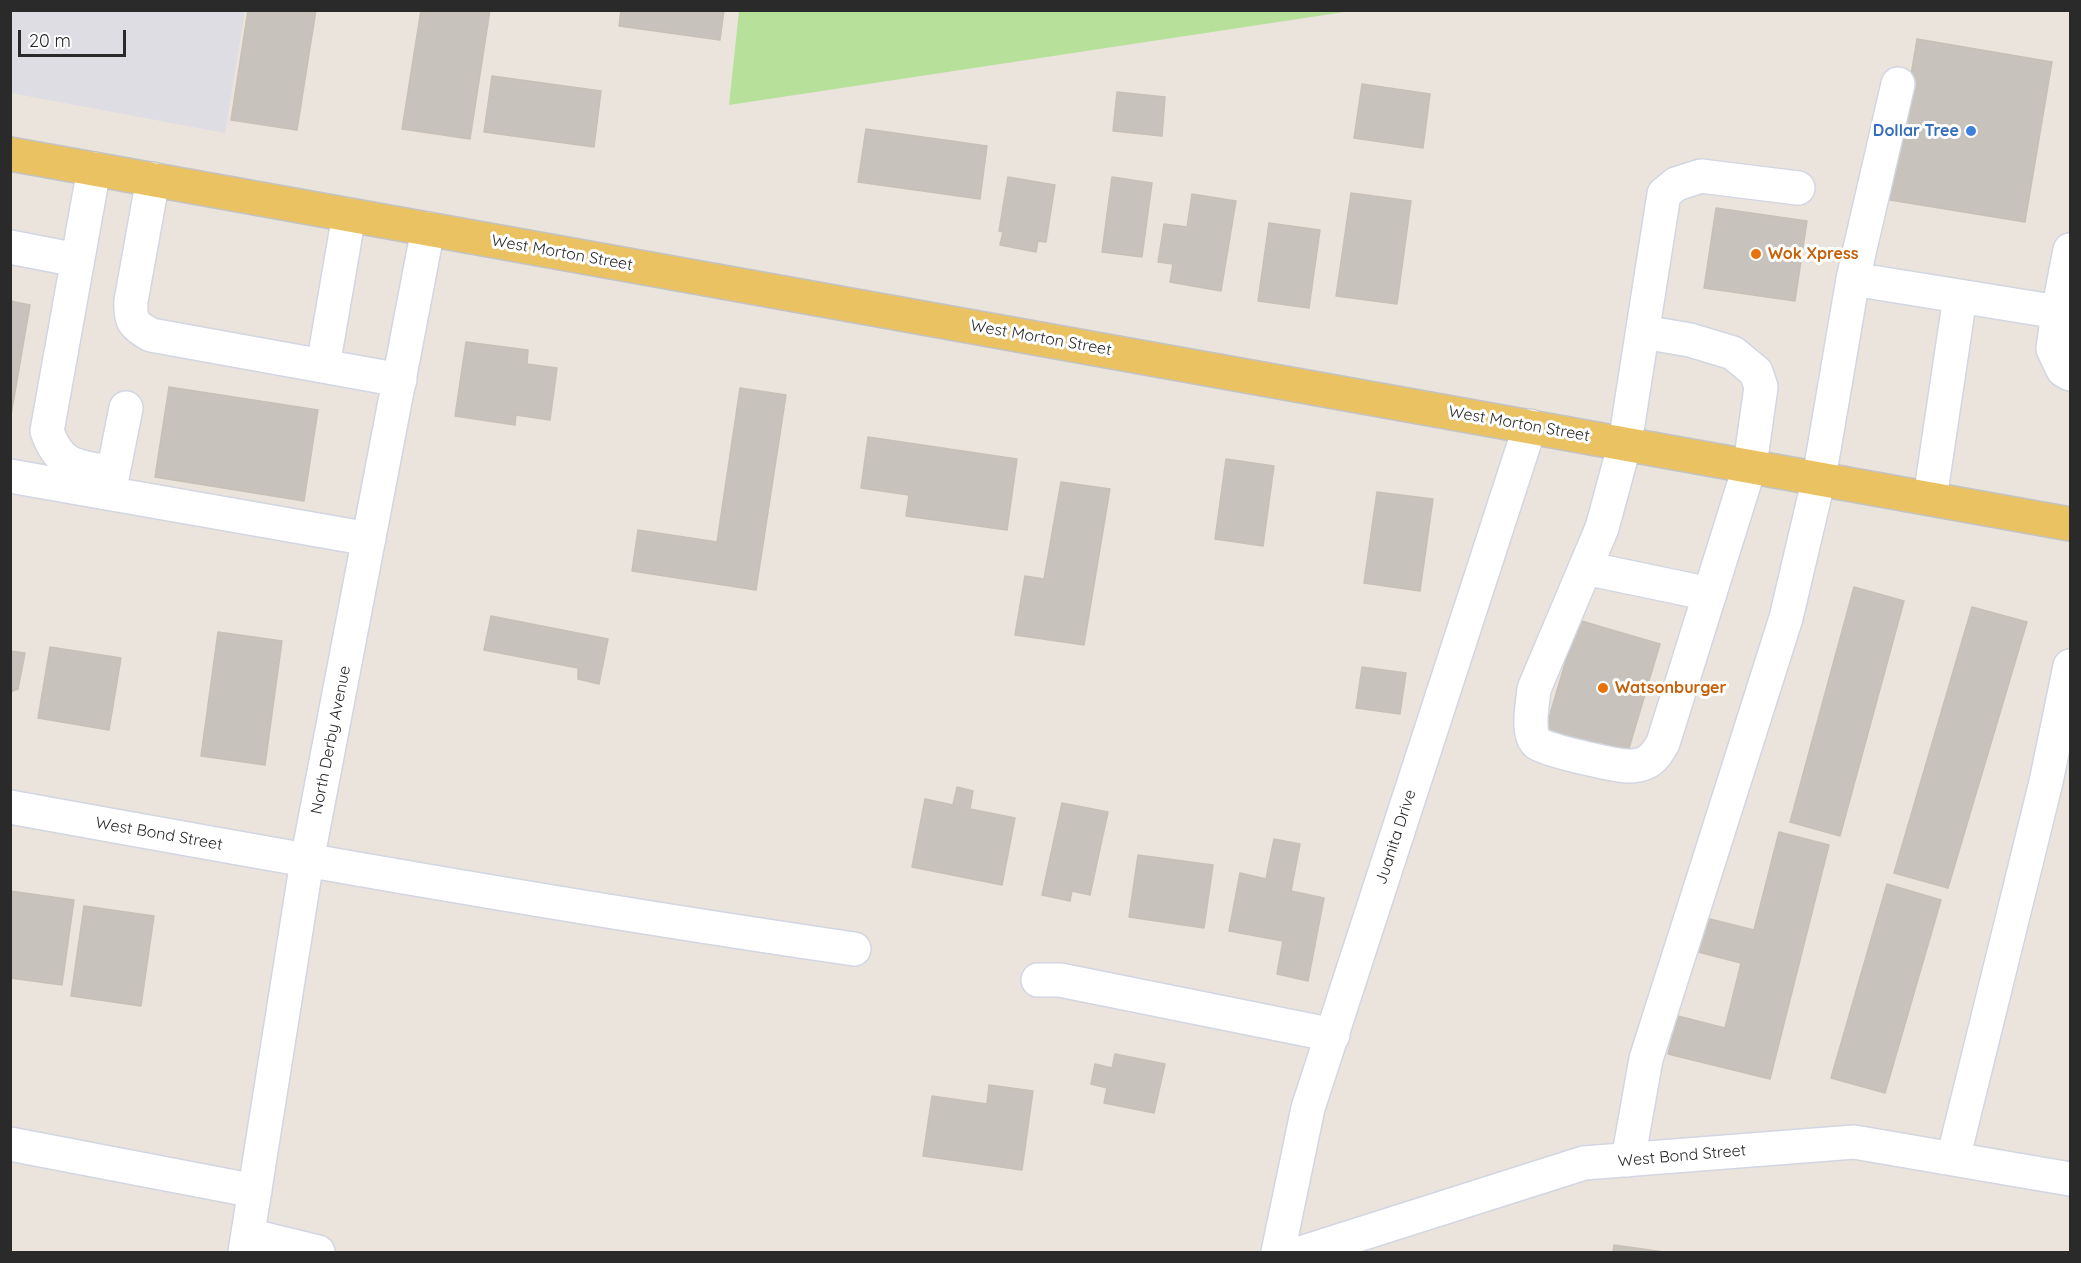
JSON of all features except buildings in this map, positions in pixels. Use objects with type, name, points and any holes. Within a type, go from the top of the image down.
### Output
[{"type":"main road","name":"West Morton Street","points":[[10,154],[2070,524]]},
{"type":"street","points":[[1628,1160],[1646,1059],[1786,618],[1819,478],[1853,279],[1898,84]]},
{"type":"street","points":[[94,169],[47,431],[52,446],[70,465],[111,483]]},
{"type":"street","points":[[1643,332],[1690,340],[1733,353],[1756,372],[1761,387],[1750,465],[1663,743],[1658,753],[1645,763],[1629,766],[1557,750],[1537,743],[1532,734],[1531,712],[1534,689],[1602,528],[1625,443],[1664,194],[1676,184],[1701,176],[1798,188]]},
{"type":"street","points":[[153,179],[130,301],[130,316],[137,327],[151,335],[399,380]]},
{"type":"street","points":[[323,366],[349,215]]},
{"type":"street","name":"North Derby Avenue","points":[[247,1244],[308,861],[428,230]]},
{"type":"street","points":[[10,247],[77,260]]},
{"type":"street","points":[[2070,250],[2053,349],[2063,370],[2070,374]]},
{"type":"street","points":[[1853,279],[2058,312]]},
{"type":"street","points":[[1930,498],[1960,297]]},
{"type":"street","points":[[111,483],[126,408]]},
{"type":"street","name":"Juanita Drive","points":[[1278,1252],[1308,1108],[1530,426]]},
{"type":"street","points":[[10,476],[111,483],[369,540]]},
{"type":"street","points":[[1585,568],[1710,594]]},
{"type":"street","points":[[1953,1159],[2046,782],[2070,666]]},
{"type":"street","name":"West Bond Street","points":[[10,807],[646,919],[854,949]]},
{"type":"street","points":[[1038,980],[1060,980],[1333,1035]]},
{"type":"street","name":"West Bond Street","points":[[1304,1252],[1584,1163],[1854,1142],[2070,1179]]},
{"type":"street","points":[[10,1144],[255,1191]]},
{"type":"street","points":[[247,1244],[318,1252]]},
{"type":"shaded area","points":[[10,11],[245,11],[225,133],[11,93]]},
{"type":"green space","points":[[739,10],[1351,11],[729,105]]},
{"type":"place","name":"Dollar Tree","points":[[1971,131]]},
{"type":"place","name":"Wok Xpress","points":[[1756,254]]},
{"type":"place","name":"Watsonburger","points":[[1603,688]]}]
